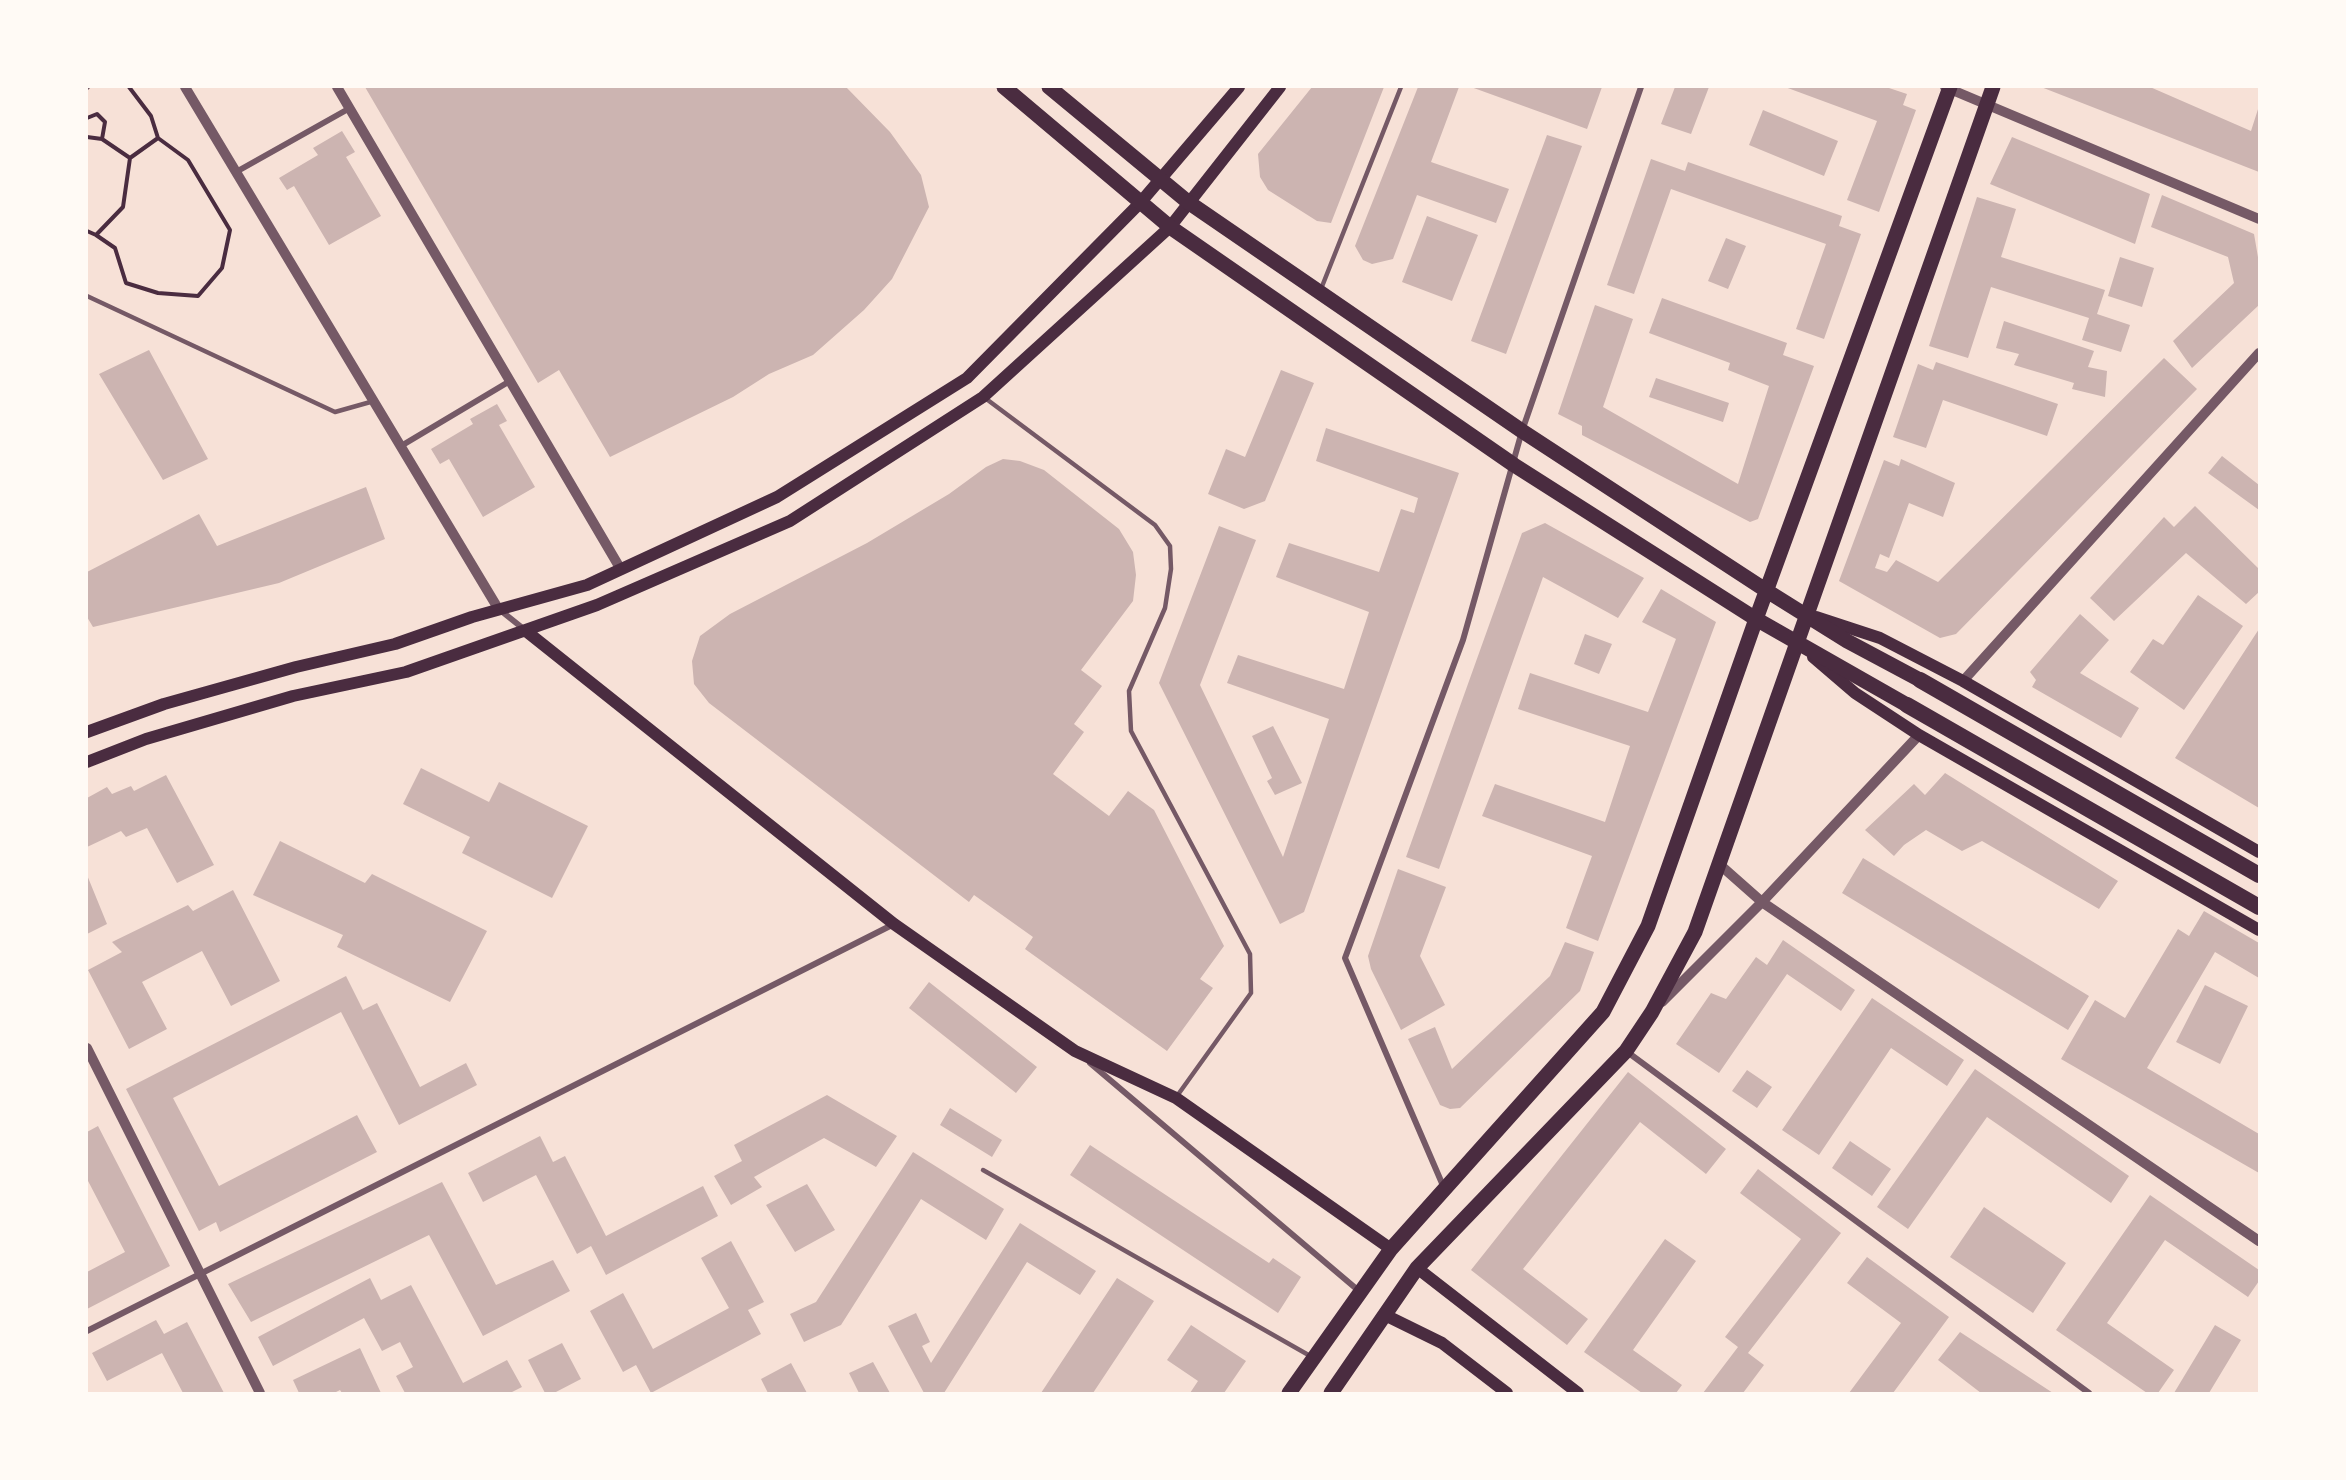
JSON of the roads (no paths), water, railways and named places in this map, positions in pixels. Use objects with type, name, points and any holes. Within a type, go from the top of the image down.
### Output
[{"type":"highway","points":[[1920,680],[2259,874]]},
{"type":"highway","points":[[1907,705],[2259,907]]},
{"type":"main road","points":[[1004,87],[1170,227],[1514,465],[1756,619],[1907,705]]},
{"type":"main road","points":[[1049,87],[1188,202],[1522,431],[1767,591],[1847,641],[1920,680]]},
{"type":"main road","points":[[87,732],[164,704],[296,667],[395,644],[587,585],[777,497],[967,378],[1140,203],[1239,87]]},
{"type":"main road","points":[[87,762],[146,739],[293,696],[406,672],[526,631],[597,606],[790,520],[983,397],[1170,227],[1280,87]]},
{"type":"main road","points":[[1331,1393],[1417,1268],[1626,1051],[1652,1012],[1695,932],[1797,642],[1805,613],[1993,87]]},
{"type":"main road","points":[[1289,1393],[1391,1249],[1603,1012],[1648,926],[1948,88]]},
{"type":"main road","points":[[1805,613],[1880,638],[1963,681],[2259,852]]},
{"type":"main road","points":[[526,631],[894,924],[1075,1051],[1176,1098],[1391,1249]]},
{"type":"main road","points":[[1797,642],[1855,693],[1919,735],[2259,930]]},
{"type":"main road","points":[[1417,1268],[1578,1393]]},
{"type":"main road","points":[[1385,1315],[1442,1343],[1507,1393]]},
{"type":"street","points":[[185,87],[500,610],[526,631]]},
{"type":"street","points":[[337,87],[620,568]]},
{"type":"street","points":[[1444,1189],[1345,958],[1462,640],[1522,431],[1641,87]]},
{"type":"street","points":[[1948,88],[2259,219]]},
{"type":"street","points":[[236,172],[350,108]]},
{"type":"street","points":[[1963,681],[2259,353]]},
{"type":"street","points":[[401,446],[510,381]]},
{"type":"street","points":[[1652,1012],[1761,902],[1919,735]]},
{"type":"street","points":[[1719,864],[1761,902],[2259,1240]]},
{"type":"street","points":[[87,1331],[894,924]]},
{"type":"street","points":[[87,1048],[260,1393]]},
{"type":"street","points":[[1075,1051],[1152,1113],[1359,1292]]},
{"type":"street","points":[[1626,1051],[2089,1393]]},
{"type":"lane","points":[[1320,291],[1401,87]]},
{"type":"lane","points":[[87,296],[335,412],[374,401]]},
{"type":"lane","points":[[983,397],[1155,525],[1170,546],[1171,569],[1165,608],[1130,691],[1131,731],[1250,954],[1251,993],[1176,1098]]},
{"type":"lane","points":[[983,1170],[1314,1358]]}]
